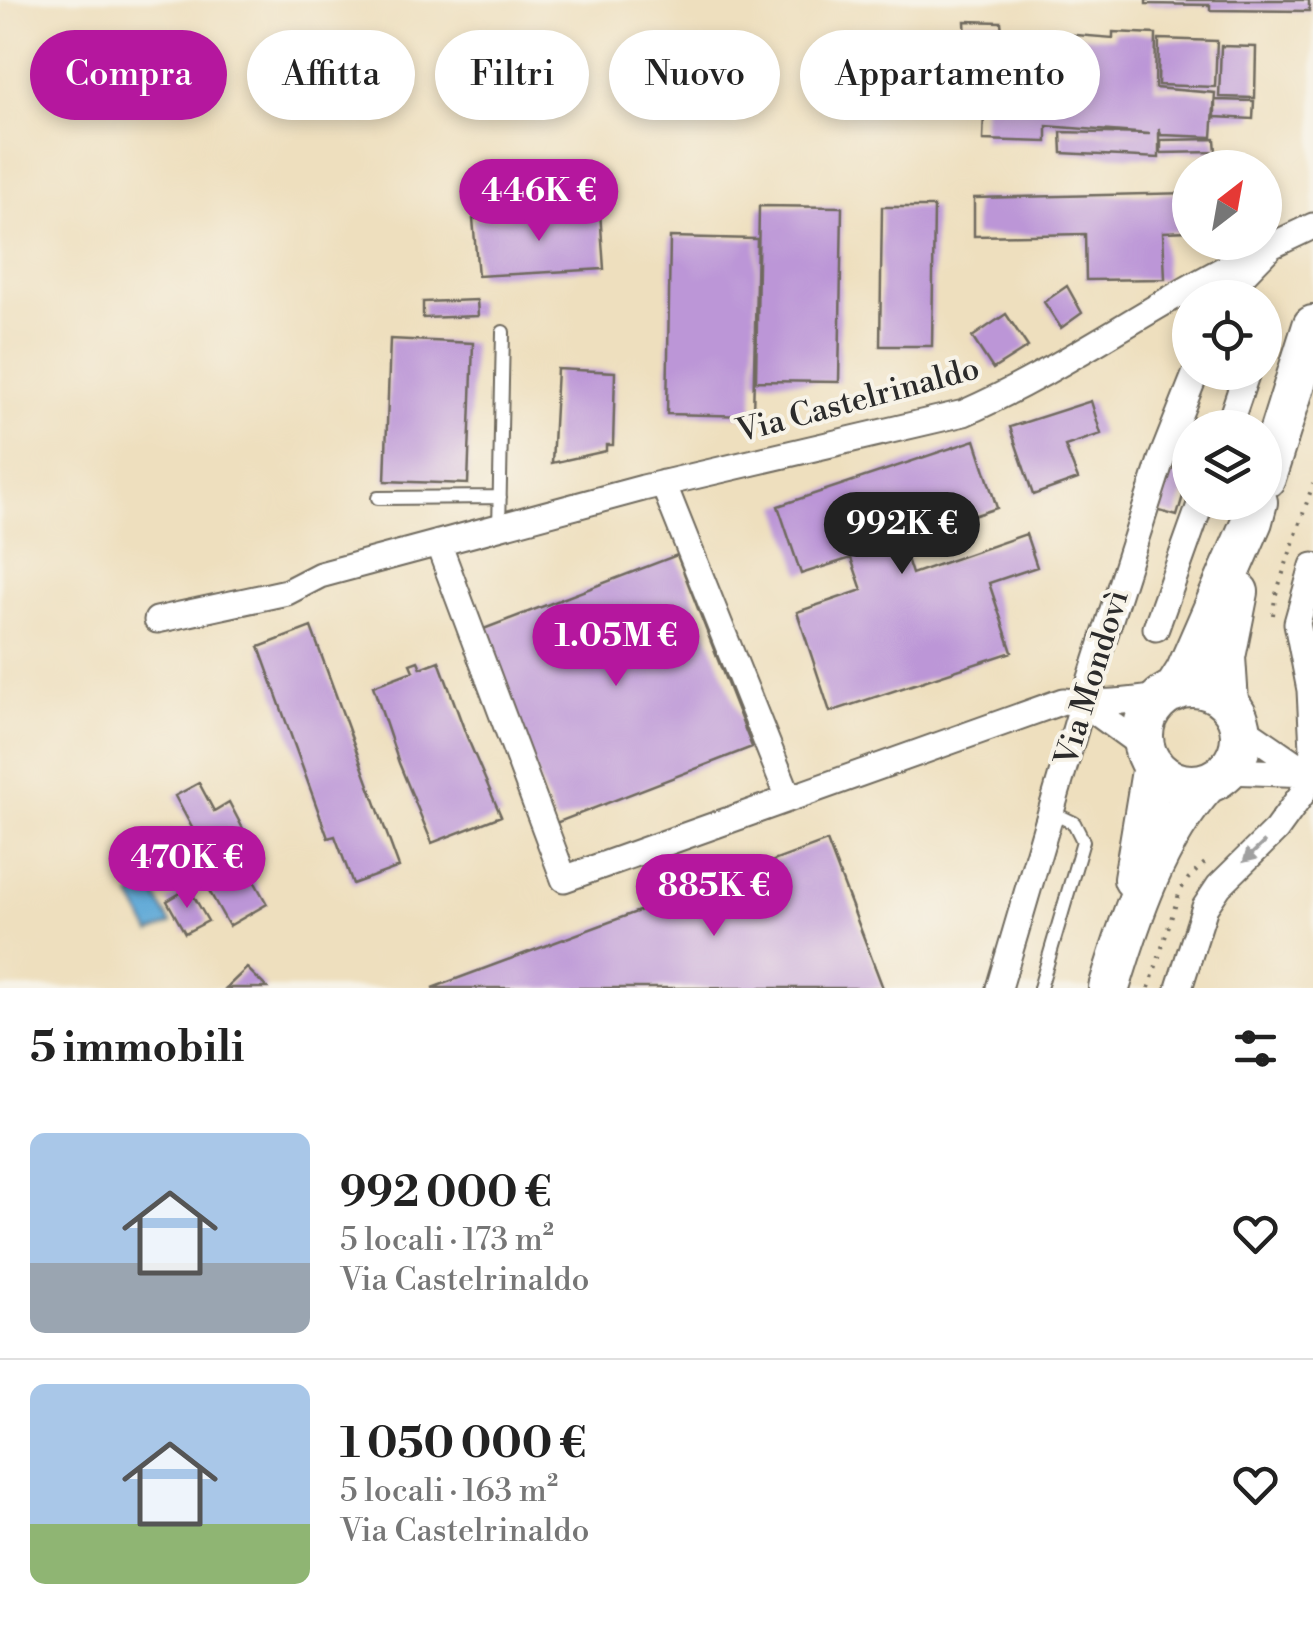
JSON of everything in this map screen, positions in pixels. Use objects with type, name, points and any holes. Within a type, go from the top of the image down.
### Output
[{"type":"main road","points":[[1282,424],[1313,326]]},
{"type":"main road","points":[[1128,926],[1149,756],[1144,733],[1146,719],[1186,672],[1251,520]]},
{"type":"main road","points":[[1109,988],[1128,926],[1165,844],[1188,804],[1239,750],[1226,657],[1252,520]]},
{"type":"main road","points":[[1169,693],[1188,687],[1202,688],[1216,693],[1234,714]]},
{"type":"main road","points":[[1149,756],[1164,776],[1177,782],[1192,785],[1217,777]]},
{"type":"street","points":[[1282,241],[1313,226]]},
{"type":"street","name":"Via Castelrinaldo","points":[[158,620],[287,592],[320,575],[663,483],[964,413],[999,398],[1240,260]]},
{"type":"street","points":[[1238,280],[1257,260]]},
{"type":"street","name":"Via Mondovì","points":[[998,988],[1083,703],[1161,460],[1189,390]]},
{"type":"street","points":[[663,483],[789,798]]},
{"type":"street","name":"Via Mondovì","points":[[1156,628],[1195,520]]},
{"type":"street","points":[[438,544],[564,879],[1063,700],[1126,701],[1169,693]]},
{"type":"street","points":[[1178,988],[1204,907],[1219,886],[1276,830],[1311,774],[1310,690],[1298,623],[1313,566]]},
{"type":"street","points":[[1083,703],[1149,756]]},
{"type":"street","points":[[1234,714],[1311,774]]},
{"type":"street","points":[[1217,777],[1311,774]]},
{"type":"lane","points":[[499,528],[503,332]]},
{"type":"lane","points":[[378,498],[500,497]]},
{"type":"lane","points":[[1040,988],[1083,841],[1074,824],[1051,812]]},
{"type":"water","points":[[151,887],[171,924],[151,933],[131,896]]},
{"type":"building","points":[[1146,0],[1309,0],[1309,11],[1210,10],[1210,5],[1146,4]]},
{"type":"building","points":[[965,21],[1001,22],[1002,30],[965,30]]},
{"type":"building","points":[[1113,32],[1156,34],[1155,88],[1215,93],[1212,137],[1161,135],[1159,129],[1159,158],[1062,153],[1061,132],[1150,134],[1047,126],[1047,142],[983,140],[984,120],[1100,120],[1100,37],[1113,38]]},
{"type":"building","points":[[1159,39],[1217,41],[1215,87],[1158,85]]},
{"type":"building","points":[[1221,46],[1256,47],[1255,98],[1219,97]]},
{"type":"building","points":[[1215,100],[1254,101],[1253,119],[1215,117]]},
{"type":"building","points":[[1215,139],[1216,150],[1161,153],[1161,140]]},
{"type":"building","points":[[1172,193],[1172,232],[1163,232],[1165,279],[1086,280],[1085,234],[974,236],[974,198]]},
{"type":"building","points":[[759,206],[842,207],[839,382],[756,381]]},
{"type":"building","points":[[882,207],[934,207],[932,346],[880,346]]},
{"type":"building","points":[[600,212],[604,269],[478,276],[473,219]]},
{"type":"building","points":[[670,237],[757,239],[753,416],[667,414]]},
{"type":"building","points":[[1067,286],[1082,313],[1061,328],[1044,302]]},
{"type":"building","points":[[477,300],[478,316],[423,318],[423,302]]},
{"type":"building","points":[[1006,314],[1028,347],[993,369],[972,337]]},
{"type":"building","points":[[390,339],[473,343],[468,484],[385,481]]},
{"type":"building","points":[[557,369],[615,372],[613,445],[606,445],[606,451],[552,463]]},
{"type":"building","points":[[1091,401],[1101,434],[1065,446],[1078,479],[1033,495],[1010,427]]},
{"type":"building","points":[[975,440],[997,508],[901,540],[912,574],[1026,534],[1037,567],[989,583],[1012,652],[830,712],[797,612],[862,590],[851,558],[801,574],[778,506]]},
{"type":"building","points":[[1170,466],[1172,467],[1172,515],[1156,510]]},
{"type":"building","points":[[677,555],[752,747],[556,823],[481,630]]},
{"type":"building","points":[[311,627],[399,867],[353,884],[335,836],[328,838],[259,647]]},
{"type":"building","points":[[418,661],[421,668],[439,661],[501,816],[432,843],[373,686],[413,671],[410,664]]},
{"type":"building","points":[[199,783],[214,811],[229,802],[261,863],[248,870],[267,904],[229,926],[198,871],[211,863],[175,796]]},
{"type":"building","points":[[827,841],[883,988],[432,988]]},
{"type":"building","points":[[189,888],[208,921],[185,933],[167,901]]},
{"type":"building","points":[[247,968],[267,988],[226,988]]}]
